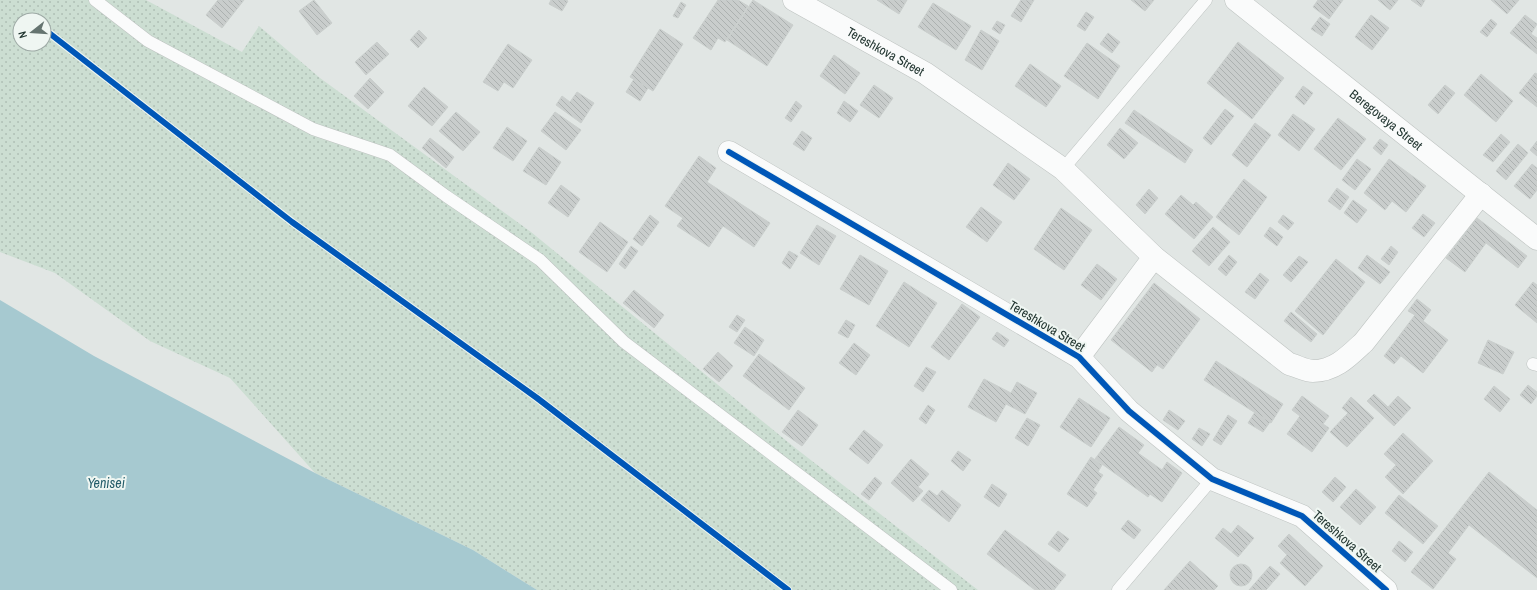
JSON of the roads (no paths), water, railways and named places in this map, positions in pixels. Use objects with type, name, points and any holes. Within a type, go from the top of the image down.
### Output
[{"type":"street","name":"Tereshkova Street","points":[[794,0],[925,73],[1063,169],[1154,257],[1079,357]]},
{"type":"street","name":"Beregovaya Street","points":[[1236,0],[1537,239]]},
{"type":"street","name":"Tereshkova Street","points":[[729,152],[1079,357],[1129,411],[1212,478],[1302,516],[1386,590]]},
{"type":"street","points":[[1154,257],[1290,364],[1312,371],[1331,368],[1348,358],[1364,342],[1481,194]]},
{"type":"lane","points":[[95,0],[148,41],[313,129],[390,155],[446,196],[540,260],[624,342],[951,590]]},
{"type":"lane","points":[[1063,169],[1206,0]]},
{"type":"lane","points":[[1118,590],[1212,478]]},
{"type":"water","name":"Yenisei","points":[[0,300],[94,356],[315,473],[473,550],[537,590],[0,590]]}]
